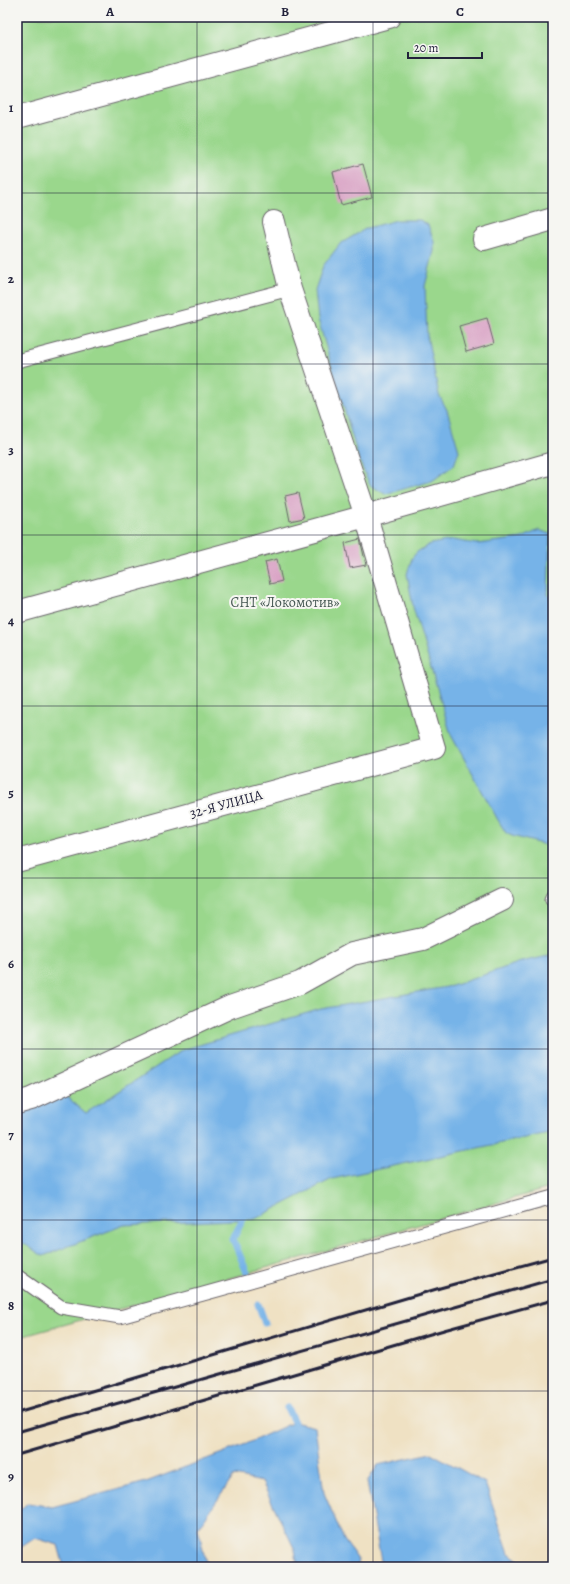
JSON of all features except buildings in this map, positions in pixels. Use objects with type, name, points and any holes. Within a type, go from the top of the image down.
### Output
[{"type":"street","points":[[17,118],[389,17]]},
{"type":"street","points":[[484,238],[553,219]]},
{"type":"street","points":[[274,222],[290,289],[366,516]]},
{"type":"street","points":[[17,612],[552,465]]},
{"type":"street","name":"32-Я УЛИЦА","points":[[17,860],[434,748],[366,516]]},
{"type":"street","points":[[17,1103],[31,1100],[230,1008],[300,983],[352,954],[423,939],[502,900]]},
{"type":"lane","points":[[17,361],[290,289]]},
{"type":"lane","points":[[17,1276],[62,1307],[120,1317],[553,1197]]},
{"type":"green space","name":"СНТ «Локомотив»","points":[[17,17],[553,17],[553,1187],[17,1338]]},
{"type":"water","points":[[397,220],[420,220],[428,225],[434,241],[434,251],[425,286],[427,336],[439,395],[447,410],[459,451],[454,465],[432,481],[385,494],[370,485],[359,460],[318,319],[315,290],[323,266],[340,244],[367,228]]},
{"type":"water","points":[[539,530],[550,534],[548,594],[553,604],[553,844],[549,846],[506,833],[451,735],[413,607],[407,574],[412,558],[417,552],[430,544],[453,540],[477,544],[522,538]]},
{"type":"water","points":[[553,955],[553,1132],[332,1179],[255,1219],[124,1225],[43,1256],[17,1239],[17,1114],[22,1113],[61,1092],[86,1113],[182,1050],[321,1009],[452,986],[521,962]]},
{"type":"water","points":[[294,1422],[315,1427],[324,1493],[344,1540],[359,1561],[357,1567],[298,1567],[295,1550],[262,1482],[234,1476],[198,1528],[207,1567],[64,1567],[58,1545],[35,1538],[17,1550],[17,1512],[28,1503],[52,1507],[146,1482],[246,1444]]},
{"type":"water","points":[[431,1453],[485,1483],[509,1553],[527,1567],[382,1567],[367,1482],[378,1465]]},
{"type":"waterway","points":[[243,1219],[233,1239],[250,1280]]},
{"type":"waterway","points":[[258,1304],[265,1323]]},
{"type":"waterway","points":[[287,1408],[294,1422]]},
{"type":"railway","points":[[17,1413],[440,1288],[553,1257]]},
{"type":"railway","points":[[17,1432],[553,1279]]},
{"type":"railway","points":[[17,1455],[444,1330],[553,1300]]}]
